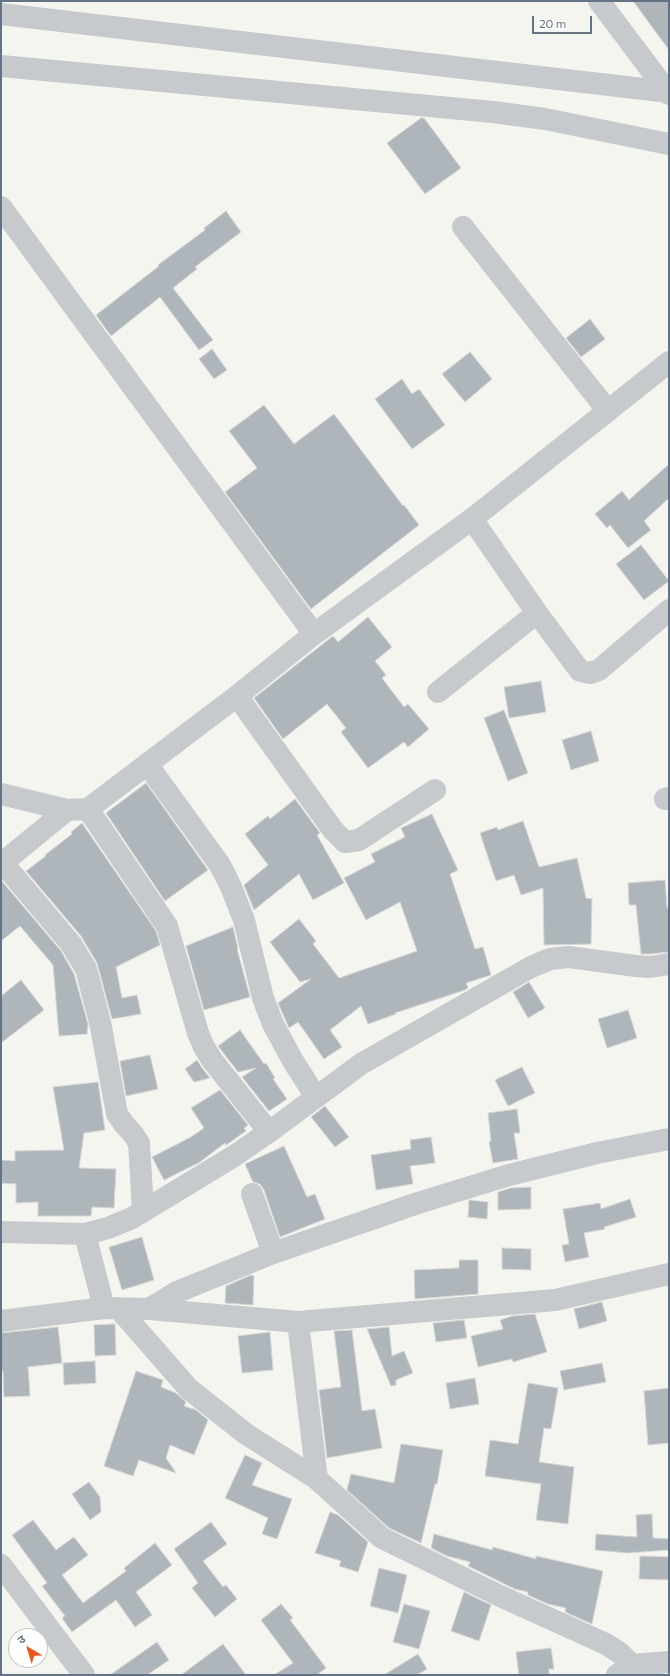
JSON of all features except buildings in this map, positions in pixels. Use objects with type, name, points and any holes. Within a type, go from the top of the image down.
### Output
[{"type":"street","points":[[599,1],[668,92]]},
{"type":"street","points":[[1,14],[668,92]]},
{"type":"street","points":[[1,66],[494,112],[545,119],[669,144]]},
{"type":"street","points":[[1,207],[314,634]]},
{"type":"street","points":[[463,227],[608,411]]},
{"type":"street","points":[[1,794],[67,810],[88,809],[237,696],[314,634],[472,519],[669,362]]},
{"type":"street","points":[[472,519],[537,613],[580,671],[590,673],[599,670],[669,610]]},
{"type":"street","points":[[438,692],[537,613]]},
{"type":"street","points":[[237,696],[333,830],[344,842],[359,840],[435,790]]},
{"type":"street","points":[[147,764],[220,865],[231,887],[244,920],[263,998],[273,1024],[293,1062],[316,1097]]},
{"type":"street","points":[[88,809],[167,926],[198,1033],[204,1047],[212,1060],[269,1132]]},
{"type":"street","points":[[67,810],[2,864],[71,944],[86,969],[100,1022],[117,1114],[133,1134],[138,1143],[143,1211]]},
{"type":"street","points":[[1,1232],[85,1234],[108,1228],[143,1211],[234,1156],[361,1064],[531,967],[550,959],[569,957],[650,967],[669,964]]},
{"type":"street","points":[[149,1309],[177,1292],[272,1253],[411,1206],[509,1175],[597,1153],[669,1139]]},
{"type":"street","points":[[252,1194],[272,1253]]},
{"type":"street","points":[[85,1234],[112,1309],[189,1389],[246,1434],[317,1479],[382,1538],[500,1596],[606,1644],[620,1653],[625,1670],[669,1662]]},
{"type":"street","points":[[1,1321],[112,1309],[149,1309],[298,1322],[555,1300],[669,1274]]},
{"type":"street","points":[[298,1322],[317,1479]]},
{"type":"street","points":[[1,1565],[84,1675]]}]
